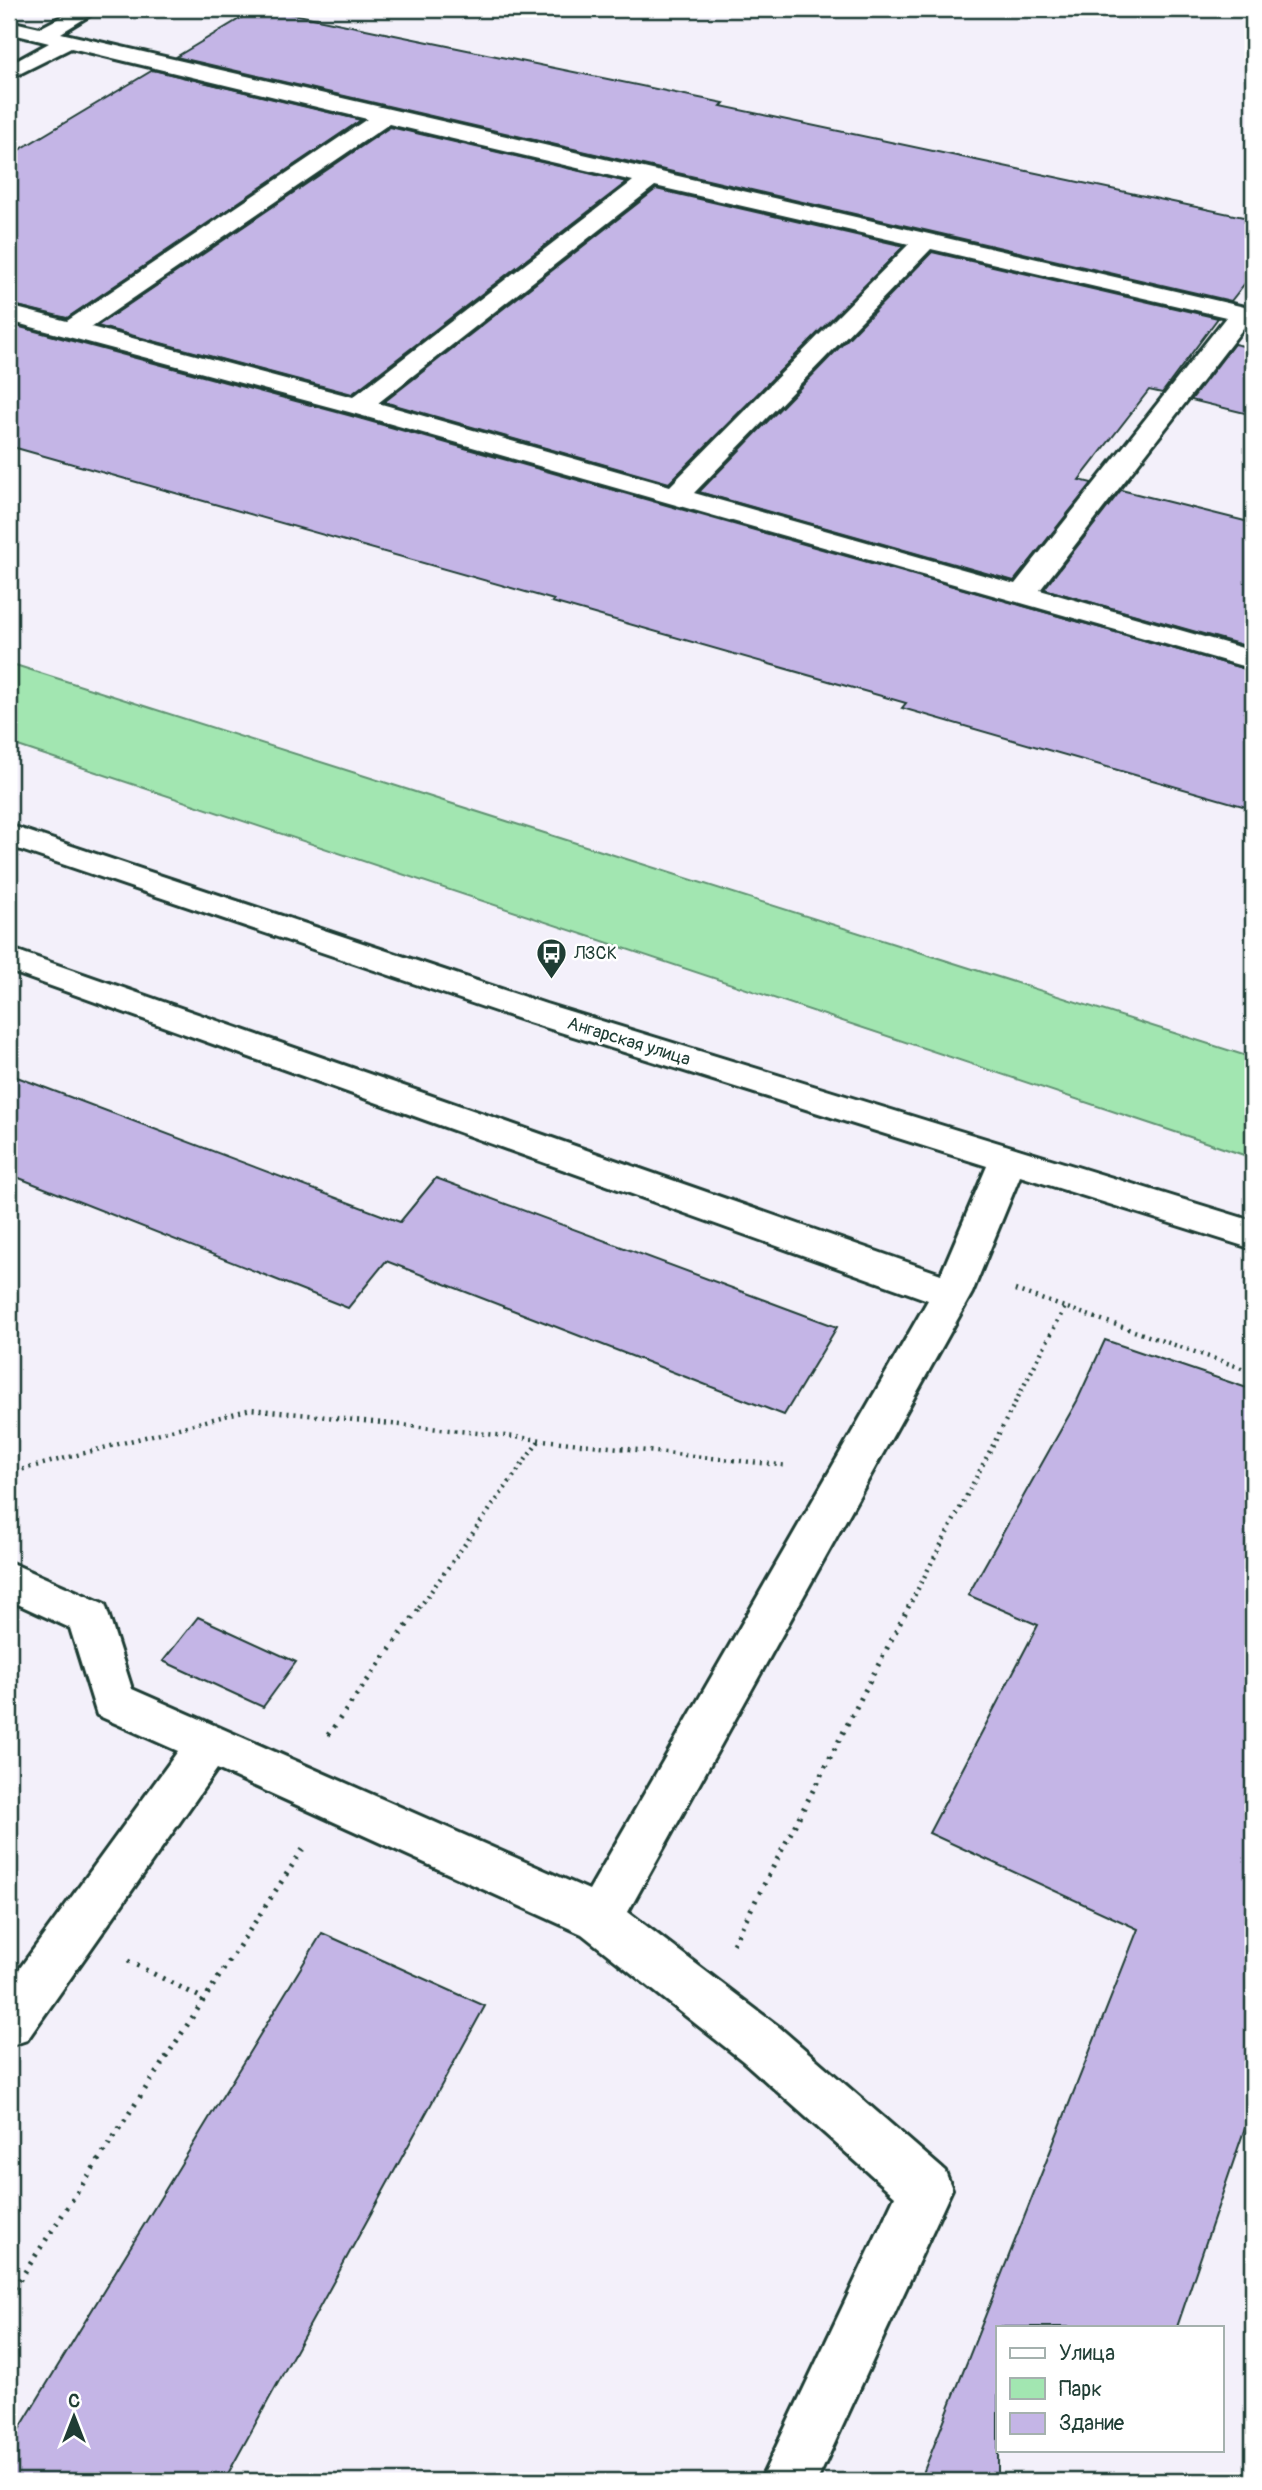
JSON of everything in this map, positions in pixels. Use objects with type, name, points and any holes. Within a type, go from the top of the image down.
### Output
[{"type":"street","points":[[43,35],[90,9]]},
{"type":"street","points":[[9,27],[384,117],[1248,314],[1022,594]]},
{"type":"street","points":[[9,73],[66,41]]},
{"type":"street","points":[[70,330],[384,117]]},
{"type":"street","points":[[358,407],[651,178]]},
{"type":"street","points":[[675,496],[926,241]]},
{"type":"street","points":[[9,313],[358,407],[1253,660]]},
{"type":"street","name":"Ангарская улица","points":[[9,835],[534,1012],[1253,1235]]},
{"type":"street","points":[[9,959],[957,1282]]},
{"type":"street","points":[[599,1918],[957,1282],[1008,1159]]},
{"type":"street","points":[[9,1580],[89,1617],[113,1701],[599,1918],[761,2044],[926,2189],[788,2481]]},
{"type":"street","points":[[9,2023],[209,1744]]},
{"type":"path","points":[[957,1282],[1065,1307],[1253,1372]]},
{"type":"path","points":[[704,2001],[1065,1307]]},
{"type":"path","points":[[9,1473],[251,1409],[798,1468]]},
{"type":"path","points":[[294,1782],[540,1440]]},
{"type":"path","points":[[9,2296],[335,1801]]},
{"type":"green space","points":[[9,663],[1253,1058],[1253,1158],[9,743]]},
{"type":"building","points":[[256,9],[269,9],[724,103],[721,106],[1253,219],[1253,273],[1231,301],[176,57]]},
{"type":"building","points":[[153,70],[361,120],[67,318],[9,304],[9,156]]},
{"type":"building","points":[[390,127],[627,182],[352,394],[97,326]]},
{"type":"building","points":[[656,189],[904,246],[669,483],[384,402]]},
{"type":"building","points":[[932,252],[1218,318],[1162,393],[1149,390],[1079,480],[1092,483],[1014,581],[699,492]]},
{"type":"building","points":[[9,324],[348,415],[1253,671],[1253,809],[902,708],[906,703],[552,602],[554,600],[9,446]]},
{"type":"building","points":[[1234,344],[1253,348],[1253,415],[1191,400]]},
{"type":"building","points":[[1121,490],[1253,523],[1253,648],[1044,589]]},
{"type":"building","points":[[9,1074],[400,1222],[436,1178],[837,1327],[784,1415],[386,1261],[348,1308],[9,1174]]},
{"type":"building","points":[[1105,1340],[1253,1390],[1253,2104],[1177,2326],[996,2326],[998,2481],[920,2481],[1138,1929],[929,1833],[1038,1625],[968,1595],[1077,1401]]},
{"type":"building","points":[[198,1617],[296,1662],[263,1707],[163,1661]]},
{"type":"building","points":[[322,1933],[485,2006],[224,2481],[9,2481],[9,2446]]},
{"type":"place","name":"ЛЗСК","points":[[551,980]]}]
